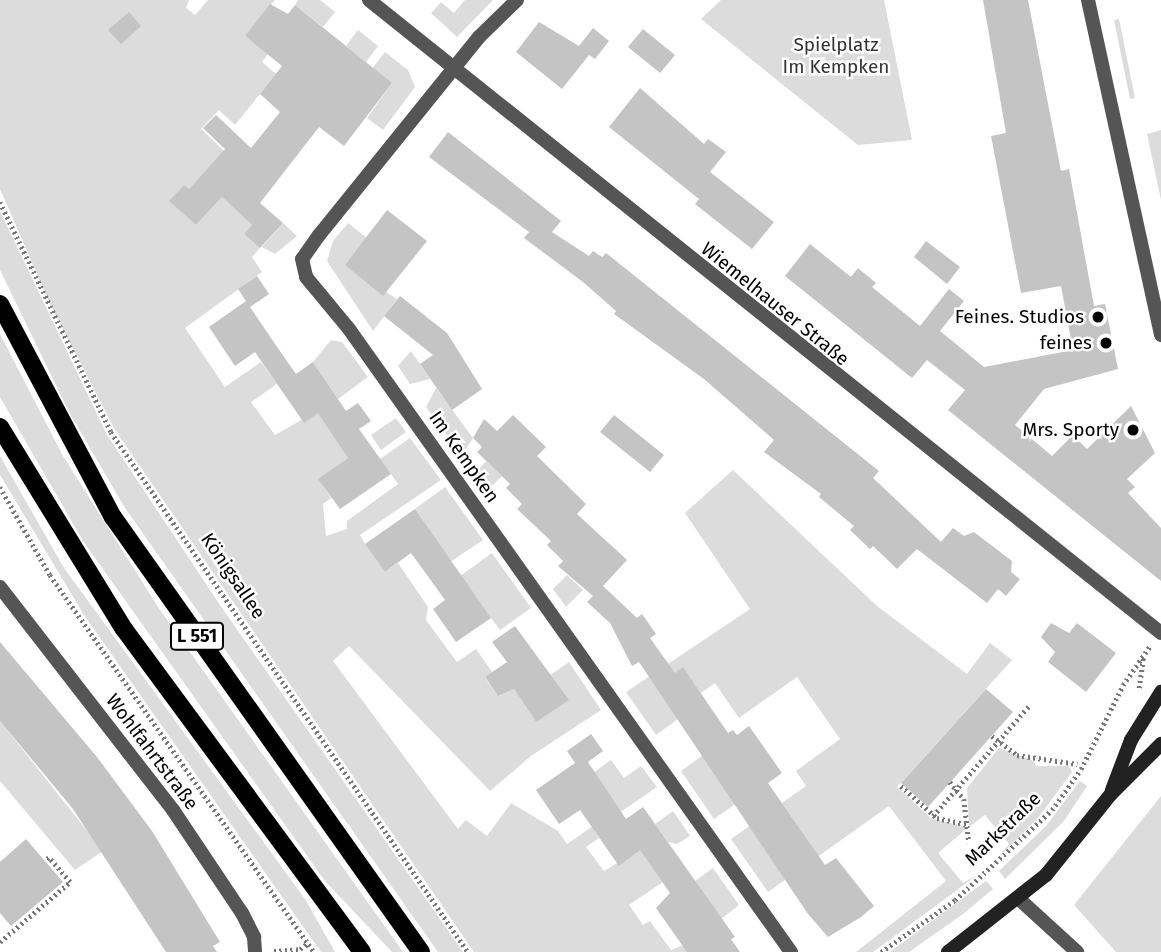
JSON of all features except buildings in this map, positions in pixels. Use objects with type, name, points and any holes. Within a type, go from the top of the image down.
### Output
[{"type":"main road","name":"L 551","points":[[0,304],[113,517],[421,952]]},
{"type":"main road","name":"L 551","points":[[0,427],[124,629],[362,952]]},
{"type":"main road","points":[[1111,794],[1131,740],[1161,692]]},
{"type":"main road","points":[[948,952],[1019,899],[1076,840],[1111,794],[1161,744]]},
{"type":"street","name":"Wiemelhauser Straße","points":[[369,0],[451,70],[1161,633]]},
{"type":"street","name":"Im Kempken","points":[[517,0],[451,70],[319,235],[302,260],[306,277],[349,329],[791,952]]},
{"type":"street","points":[[1088,0],[1161,335]]},
{"type":"street","name":"Wohlfahrtstraße","points":[[0,586],[191,836],[242,914],[254,937],[255,952]]},
{"type":"street","points":[[1019,899],[1077,952]]},
{"type":"path","name":"Königsallee","points":[[0,201],[111,432],[468,952]]},
{"type":"path","points":[[0,487],[50,575],[314,952]]},
{"type":"path","name":"Markstraße","points":[[881,952],[964,892],[1052,810],[1081,769],[1144,654],[1161,633]]},
{"type":"path","points":[[1139,688],[1144,654]]},
{"type":"path","points":[[933,816],[1029,706]]},
{"type":"path","points":[[992,736],[1017,755],[1077,764]]},
{"type":"path","points":[[950,782],[964,799],[969,843]]},
{"type":"path","points":[[901,786],[933,816],[966,824]]},
{"type":"path","points":[[0,942],[70,882],[49,858],[45,861]]},
{"type":"path","points":[[263,952],[300,949],[308,943]]},
{"type":"green space","points":[[0,0],[189,0],[186,8],[195,15],[208,0],[275,0],[245,36],[268,54],[262,62],[276,74],[235,125],[219,110],[201,129],[224,151],[189,189],[184,185],[170,201],[196,225],[222,197],[252,225],[244,234],[260,248],[252,257],[262,272],[185,328],[225,387],[261,362],[277,384],[251,402],[275,435],[331,403],[348,458],[319,479],[331,498],[323,504],[326,536],[347,529],[347,521],[398,484],[380,459],[410,438],[441,480],[360,535],[365,544],[385,572],[398,563],[428,607],[426,620],[457,662],[476,649],[492,672],[485,678],[498,696],[514,689],[536,722],[549,676],[569,662],[601,710],[531,756],[490,791],[349,646],[333,661],[458,829],[466,820],[487,836],[511,803],[558,831],[567,844],[596,824],[593,818],[615,803],[594,772],[611,760],[624,778],[641,766],[657,787],[594,830],[599,838],[586,847],[604,871],[658,838],[663,882],[629,905],[643,925],[650,921],[671,950],[706,936],[713,952],[474,952],[115,430],[50,304],[0,189]]},
{"type":"green space","points":[[298,0],[320,0],[335,12],[323,27],[295,5]]},
{"type":"green space","points":[[465,0],[493,0],[457,37],[431,13],[441,2],[454,13]]},
{"type":"green space","name":"Spielplatz Im Kempken","points":[[721,0],[884,0],[912,140],[858,145],[701,19]]},
{"type":"green space","points":[[1119,19],[1135,98],[1130,99],[1114,20]]},
{"type":"green space","points":[[358,30],[378,46],[366,62],[346,46]]},
{"type":"green space","points":[[385,52],[408,70],[415,87],[383,130],[367,118],[392,83],[371,70]]},
{"type":"green space","points":[[1161,130],[1161,200],[1147,134]]},
{"type":"green space","points":[[0,211],[107,435],[222,608],[463,952],[438,952],[125,508],[69,412],[0,270]]},
{"type":"green space","points":[[283,223],[297,236],[275,254],[262,247]]},
{"type":"green space","points":[[348,223],[367,238],[345,265],[397,299],[373,331],[327,261],[333,241]]},
{"type":"green space","points":[[0,334],[63,456],[158,607],[403,952],[392,952],[325,881],[83,541],[0,397]]},
{"type":"green space","points":[[331,340],[342,342],[368,377],[338,399],[313,362]]},
{"type":"green space","points":[[411,351],[430,379],[410,384],[398,366]]},
{"type":"green space","points":[[436,388],[473,438],[462,455],[426,407]]},
{"type":"green space","points":[[396,418],[406,432],[381,450],[371,435]]},
{"type":"green space","points":[[0,456],[64,568],[305,899],[335,952],[321,952],[84,615],[0,475]]},
{"type":"green space","points":[[486,461],[502,476],[485,493],[473,476]]},
{"type":"green space","points":[[733,470],[877,606],[967,674],[990,643],[1012,660],[897,787],[932,819],[964,826],[965,830],[938,853],[963,883],[980,873],[873,952],[856,952],[946,881],[889,806],[768,892],[731,839],[751,825],[811,845],[782,803],[806,786],[796,771],[840,739],[797,677],[739,718],[715,683],[701,693],[683,668],[656,686],[678,719],[656,735],[626,692],[750,609],[685,513]]},
{"type":"green space","points":[[445,487],[483,540],[450,562],[415,509]]},
{"type":"green space","points":[[492,553],[531,608],[500,630],[460,576]]},
{"type":"green space","points":[[567,575],[583,590],[566,607],[553,589]]},
{"type":"green space","points":[[0,721],[103,851],[75,870],[0,781]]},
{"type":"green space","points":[[999,748],[1034,761],[1036,766],[1069,766],[1072,772],[1038,818],[996,860],[1009,844],[985,815],[969,827],[967,788]]},
{"type":"green space","points":[[703,755],[750,794],[714,819],[681,771]]},
{"type":"green space","points":[[1080,781],[1087,786],[1064,821],[1005,879],[999,871],[1046,826]]},
{"type":"green space","points":[[1161,796],[1161,952],[1116,952],[1074,905]]},
{"type":"green space","points":[[673,811],[690,836],[677,844],[668,842],[655,824]]},
{"type":"green space","points":[[713,868],[739,905],[721,919],[695,881]]},
{"type":"green space","points":[[986,881],[993,889],[963,914],[909,952],[890,952]]},
{"type":"place","name":"Feines. Studios","points":[[1098,317]]},
{"type":"place","name":"feines","points":[[1106,343]]},
{"type":"place","name":"Mrs. Sporty","points":[[1133,430]]}]
